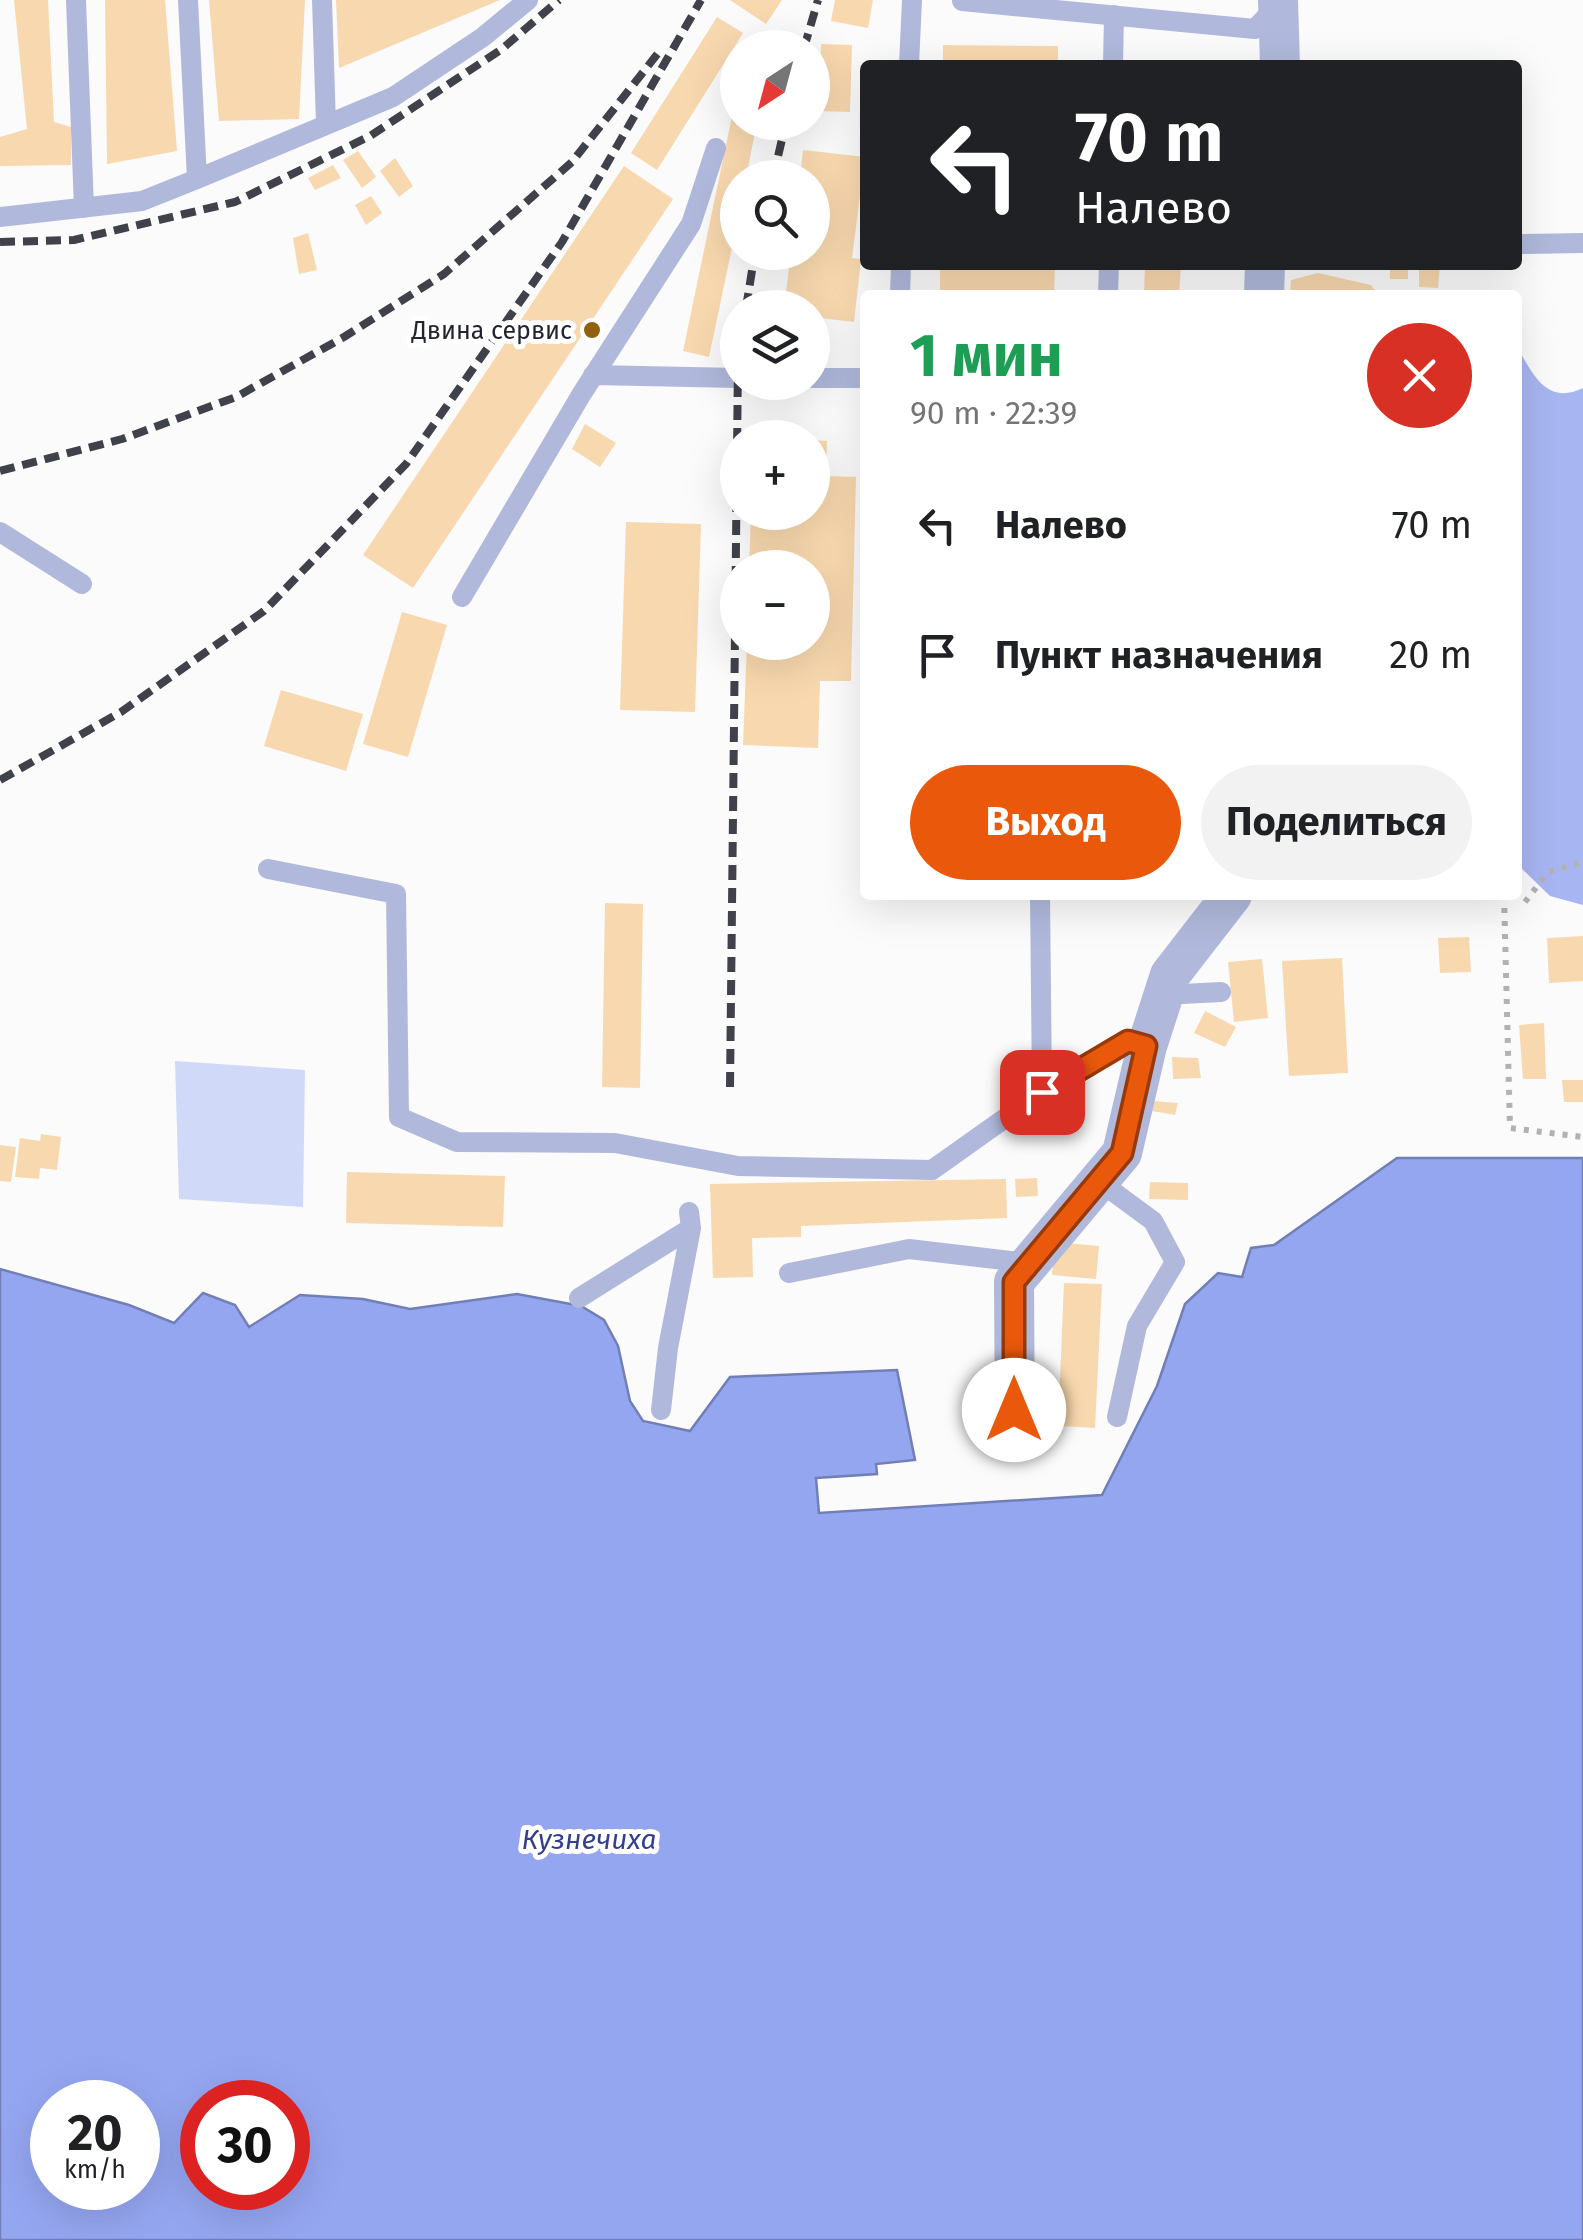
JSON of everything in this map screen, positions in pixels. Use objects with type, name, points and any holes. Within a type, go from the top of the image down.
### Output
[{"type":"street","points":[[1278,2],[1280,60]]},
{"type":"street","points":[[1015,1442],[1014,1282],[1122,1153],[1146,1046],[1170,975],[1228,900]]},
{"type":"lane","points":[[76,0],[84,208]]},
{"type":"lane","points":[[188,0],[197,178]]},
{"type":"lane","points":[[322,0],[326,125]]},
{"type":"lane","points":[[0,218],[142,201],[393,98],[483,38],[528,0]]},
{"type":"lane","points":[[909,60],[912,0]]},
{"type":"lane","points":[[962,1],[1255,29],[1278,2]]},
{"type":"lane","points":[[1113,60],[1114,15]]},
{"type":"lane","points":[[462,597],[593,376],[691,224],[716,148]]},
{"type":"lane","points":[[1522,244],[1583,242]]},
{"type":"lane","points":[[593,376],[720,378]]},
{"type":"lane","points":[[830,378],[860,378]]},
{"type":"lane","points":[[0,532],[82,584]]},
{"type":"lane","points":[[268,868],[396,894],[399,1117],[456,1142],[615,1143],[738,1166],[932,1170],[1042,1092],[1128,1041],[1146,1046]]},
{"type":"lane","points":[[1040,900],[1042,1092]]},
{"type":"lane","points":[[1163,995],[1222,992]]},
{"type":"lane","points":[[1100,1182],[1153,1221],[1175,1262],[1137,1326],[1118,1416]]},
{"type":"lane","points":[[578,1298],[690,1220],[668,1348],[662,1410]]},
{"type":"lane","points":[[788,1273],[909,1249],[1029,1263]]},
{"type":"path","points":[[1526,902],[1548,872],[1583,862]]},
{"type":"path","points":[[1504,900],[1510,1128],[1583,1138]]},
{"type":"shaded area","points":[[1522,356],[1535,377],[1550,390],[1559,393],[1583,388],[1583,905],[1550,896],[1522,869]]},
{"type":"shaded area","points":[[175,1061],[305,1070],[303,1207],[179,1199]]},
{"type":"water","name":"Кузнечиха","points":[[1397,1158],[1583,1158],[1583,2240],[0,2240],[0,1269],[129,1305],[174,1323],[203,1293],[235,1305],[249,1327],[300,1295],[363,1299],[410,1309],[517,1294],[581,1306],[604,1320],[618,1346],[630,1401],[643,1421],[690,1431],[730,1377],[897,1370],[915,1460],[876,1464],[877,1474],[816,1478],[819,1513],[1102,1495],[1157,1386],[1185,1304],[1218,1273],[1242,1277],[1251,1248],[1274,1245]]},
{"type":"building","points":[[14,0],[48,0],[54,122],[71,127],[71,165],[0,166],[0,137],[27,129]]},
{"type":"building","points":[[105,0],[165,0],[177,151],[107,164]]},
{"type":"building","points":[[209,0],[305,0],[299,119],[219,121]]},
{"type":"building","points":[[336,0],[500,0],[339,68]]},
{"type":"building","points":[[730,0],[782,0],[766,24]]},
{"type":"building","points":[[835,0],[873,0],[868,28],[831,21]]},
{"type":"building","points":[[717,17],[738,30],[720,30],[720,70],[657,170],[631,153]]},
{"type":"building","points":[[830,44],[852,45],[850,112],[830,111]]},
{"type":"building","points":[[943,45],[1058,46],[1058,60],[943,60]]},
{"type":"building","points":[[727,140],[753,140],[750,160],[723,160]]},
{"type":"building","points":[[803,150],[860,156],[860,196],[852,258],[860,259],[854,322],[830,319],[830,290],[786,290],[789,270],[830,270],[830,160],[802,160]]},
{"type":"building","points":[[358,151],[376,177],[362,188],[343,160]]},
{"type":"building","points":[[395,158],[413,186],[399,197],[380,171]]},
{"type":"building","points":[[333,165],[341,178],[315,190],[308,178]]},
{"type":"building","points":[[624,166],[673,199],[413,588],[363,555]]},
{"type":"building","points":[[720,174],[720,270],[727,270],[720,290],[709,357],[683,351]]},
{"type":"building","points":[[371,196],[382,213],[366,225],[355,205]]},
{"type":"building","points":[[308,233],[317,270],[299,274],[293,238]]},
{"type":"building","points":[[940,270],[1055,270],[1054,290],[940,290]]},
{"type":"building","points":[[1145,270],[1181,270],[1179,290],[1144,290]]},
{"type":"building","points":[[1390,270],[1408,270],[1408,279],[1390,279]]},
{"type":"building","points":[[1419,270],[1440,270],[1438,288],[1419,287]]},
{"type":"building","points":[[1318,273],[1371,285],[1374,290],[1290,290],[1291,280]]},
{"type":"building","points":[[585,424],[616,443],[600,467],[572,449]]},
{"type":"building","points":[[830,476],[856,477],[851,681],[820,681],[818,748],[743,745],[746,660],[830,660],[830,550],[750,550],[750,530],[830,530]]},
{"type":"building","points":[[626,522],[701,524],[695,712],[620,710]]},
{"type":"building","points":[[402,612],[447,625],[408,757],[363,744]]},
{"type":"building","points":[[281,690],[363,714],[346,771],[264,746]]},
{"type":"building","points":[[605,903],[643,904],[640,1088],[602,1087]]},
{"type":"building","points":[[1583,936],[1583,981],[1549,983],[1547,938]]},
{"type":"building","points":[[1469,937],[1471,972],[1440,973],[1438,938]]},
{"type":"building","points":[[1342,958],[1348,1073],[1289,1076],[1282,961]]},
{"type":"building","points":[[1262,959],[1268,1018],[1234,1022],[1228,962]]},
{"type":"building","points":[[1205,1011],[1236,1027],[1225,1047],[1194,1033]]},
{"type":"building","points":[[1544,1023],[1546,1079],[1523,1079],[1519,1025]]},
{"type":"building","points":[[1172,1057],[1198,1058],[1201,1078],[1173,1079]]},
{"type":"building","points":[[1562,1080],[1583,1080],[1583,1102],[1564,1102]]},
{"type":"building","points":[[1153,1101],[1178,1103],[1175,1115],[1152,1111]]},
{"type":"building","points":[[41,1134],[61,1137],[57,1170],[40,1168],[39,1179],[15,1177],[20,1138],[40,1141]]},
{"type":"building","points":[[0,1145],[16,1147],[11,1182],[0,1181]]},
{"type":"building","points":[[347,1172],[505,1176],[503,1227],[346,1223]]},
{"type":"building","points":[[1037,1178],[1038,1196],[1016,1197],[1015,1179]]},
{"type":"building","points":[[1006,1179],[1007,1218],[801,1226],[801,1237],[752,1238],[753,1277],[713,1278],[710,1184]]},
{"type":"building","points":[[1150,1182],[1188,1183],[1188,1200],[1149,1199]]},
{"type":"building","points":[[1055,1242],[1099,1246],[1096,1279],[1052,1275]]},
{"type":"building","points":[[1064,1283],[1102,1284],[1095,1428],[1058,1426]]},
{"type":"railway","points":[[0,242],[74,240],[235,202],[370,136],[502,49],[559,0]]},
{"type":"railway","points":[[0,780],[121,712],[264,611],[406,464],[562,242],[701,0]]},
{"type":"railway","points":[[809,30],[818,0]]},
{"type":"railway","points":[[0,471],[122,439],[236,397],[344,337],[444,274],[572,162],[659,52]]},
{"type":"railway","points":[[777,160],[782,140]]},
{"type":"railway","points":[[749,290],[752,270]]},
{"type":"railway","points":[[730,1087],[738,400]]},
{"type":"place","name":"Двина сервис","points":[[592,330]]},
{"type":"route","points":[[1014,1410],[1014,1282],[1122,1153],[1146,1046],[1128,1041],[1042,1092]]}]
